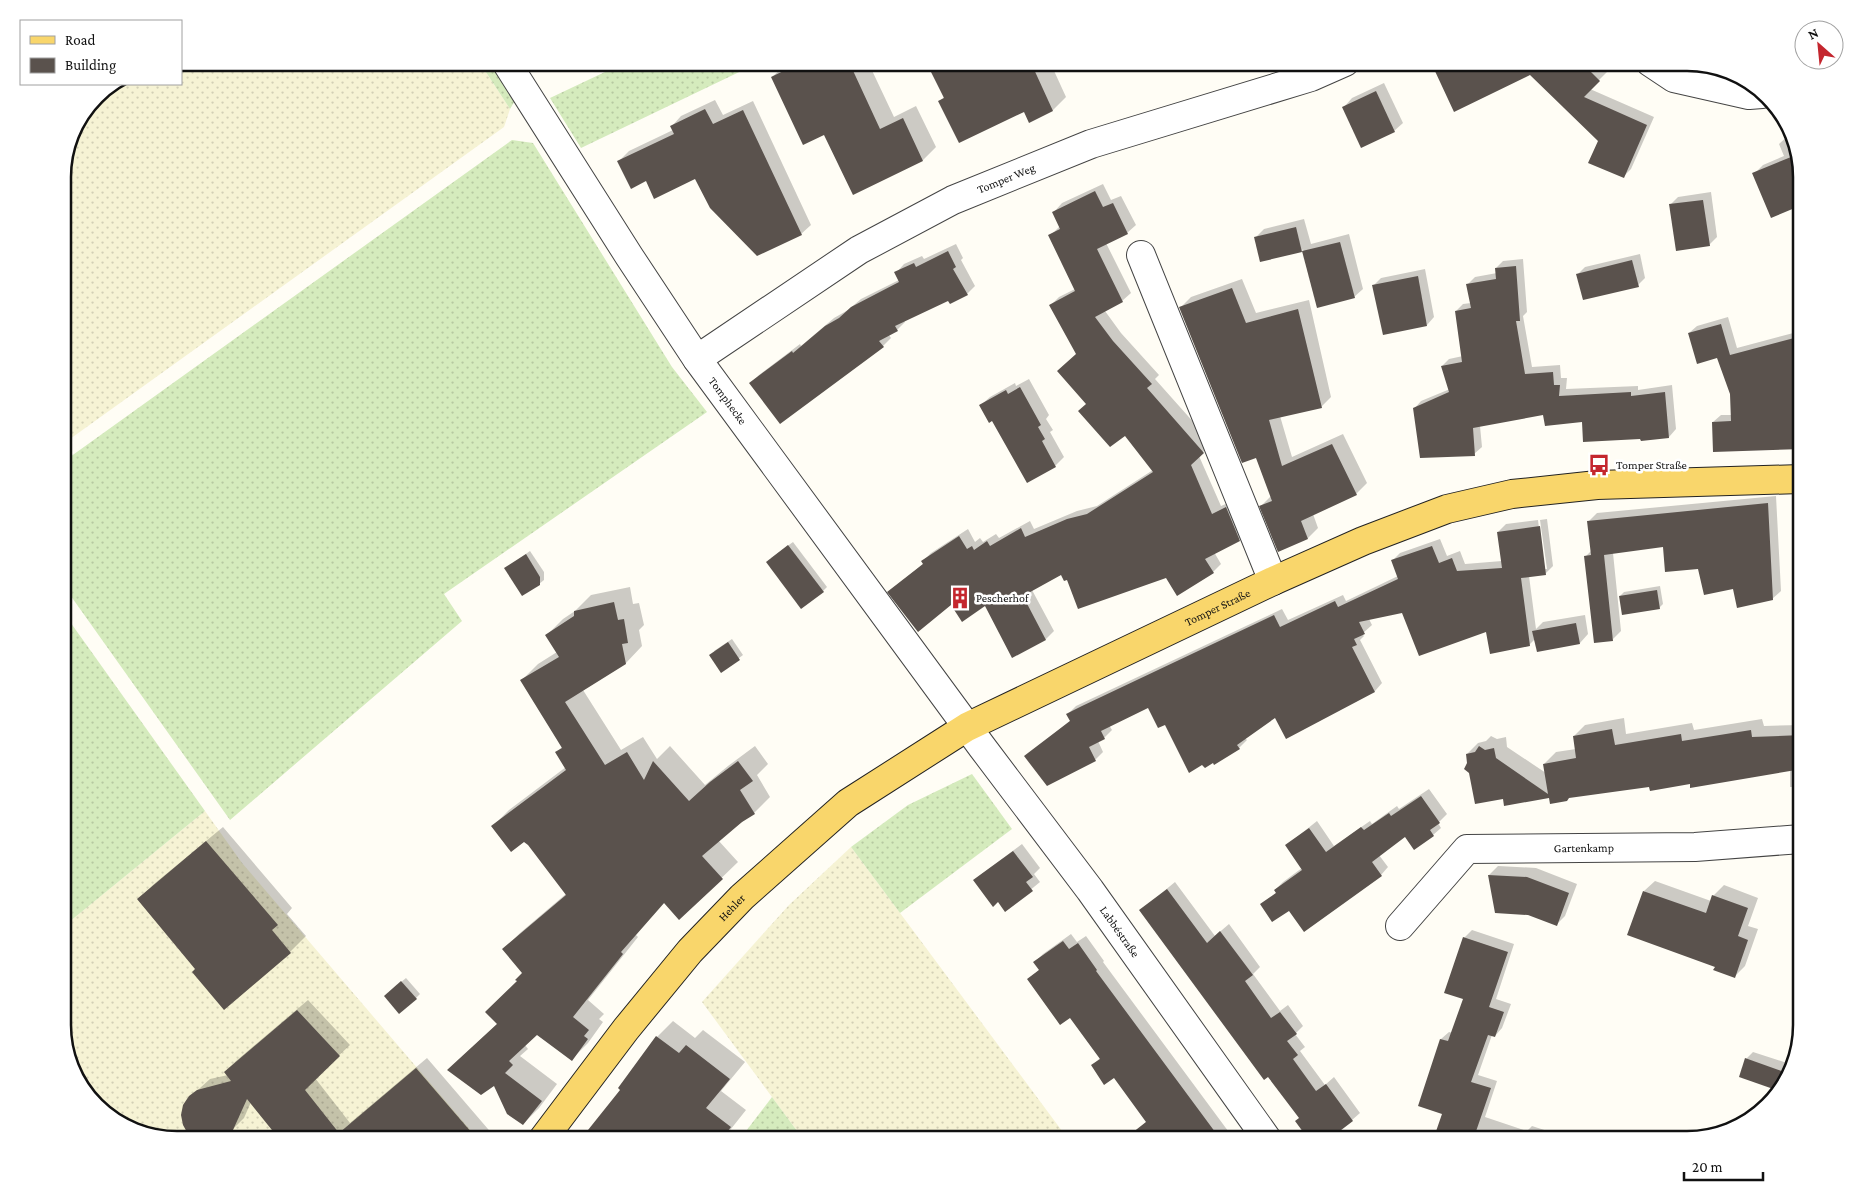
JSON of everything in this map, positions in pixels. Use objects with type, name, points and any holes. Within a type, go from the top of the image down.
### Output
[{"type":"main road","name":"Tomper Straße","points":[[967,727],[1273,581],[1447,508],[1512,494],[1597,485],[1793,479]]},
{"type":"main road","name":"Hehler","points":[[550,1131],[626,1029],[690,951],[742,898],[848,803],[967,727]]},
{"type":"street","name":"Tomphecke","points":[[512,71],[697,359],[967,727]]},
{"type":"street","name":"Tomper Weg","points":[[697,359],[859,250],[953,200],[1091,144],[1311,77],[1325,71]]},
{"type":"street","points":[[1664,71],[1674,78],[1753,95]]},
{"type":"street","points":[[1141,255],[1273,581]]},
{"type":"street","name":"Labbéstraße","points":[[967,727],[1090,890],[1261,1131]]},
{"type":"street","name":"Gartenkamp","points":[[1400,926],[1467,849],[1695,847],[1793,841]]},
{"type":"shaded area","points":[[182,71],[485,71],[510,109],[504,127],[71,438],[71,170],[75,150],[85,124],[102,102],[118,89],[125,85],[182,85]]},
{"type":"shaded area","points":[[205,811],[242,863],[471,1131],[177,1131],[150,1127],[124,1117],[102,1100],[85,1078],[73,1045],[71,1032],[71,920]]},
{"type":"shaded area","points":[[851,847],[1062,1131],[797,1131],[702,1002],[789,905]]},
{"type":"green space","points":[[485,71],[498,71],[516,99],[510,109]]},
{"type":"green space","points":[[607,71],[741,71],[581,148],[550,98]]},
{"type":"green space","points":[[512,140],[533,143],[672,367],[707,412],[444,594],[462,621],[230,820],[71,596],[71,456]]},
{"type":"green space","points":[[71,623],[205,811],[71,920]]},
{"type":"green space","points":[[972,774],[1012,829],[900,913],[851,847],[908,805]]},
{"type":"green space","points":[[772,1097],[797,1131],[746,1131]]},
{"type":"building","points":[[783,71],[853,71],[880,129],[903,118],[923,161],[853,195],[824,135],[803,145],[771,77]]},
{"type":"building","points":[[930,71],[1035,71],[1053,111],[1029,123],[1024,112],[959,143],[938,101],[944,98]]},
{"type":"building","points":[[1435,71],[1590,71],[1600,81],[1584,97],[1647,125],[1624,178],[1588,163],[1598,141],[1530,75],[1454,112]]},
{"type":"building","points":[[1376,91],[1395,132],[1361,148],[1342,107]]},
{"type":"building","points":[[705,109],[713,124],[743,110],[802,235],[757,256],[710,208],[695,179],[654,199],[646,181],[631,189],[617,161],[674,134],[670,126]]},
{"type":"building","points":[[1791,157],[1793,209],[1771,218],[1752,173]]},
{"type":"building","points":[[1095,191],[1103,207],[1113,203],[1128,234],[1097,249],[1123,302],[1095,317],[1113,341],[1152,384],[1147,388],[1204,453],[1191,465],[1212,514],[1226,507],[1240,541],[1205,559],[1214,573],[1177,596],[1166,578],[1078,609],[1067,580],[1064,581],[1061,575],[1023,596],[1046,640],[1012,658],[985,606],[962,622],[951,605],[918,632],[887,592],[923,564],[921,561],[959,536],[967,549],[972,546],[974,550],[987,541],[990,546],[1021,528],[1025,537],[1067,519],[1087,514],[1153,472],[1125,436],[1110,447],[1078,411],[1086,404],[1057,371],[1076,354],[1049,305],[1075,291],[1048,235],[1060,229],[1052,212]]},
{"type":"building","points":[[1703,200],[1710,246],[1676,251],[1669,204]]},
{"type":"building","points":[[1296,227],[1302,252],[1260,262],[1254,237]]},
{"type":"building","points":[[1340,242],[1355,298],[1317,308],[1302,251]]},
{"type":"building","points":[[948,251],[956,267],[953,269],[968,295],[950,304],[948,301],[895,326],[898,331],[879,341],[884,347],[780,424],[749,383],[792,351],[793,353],[851,307],[899,282],[894,272],[914,263],[916,267]]},
{"type":"building","points":[[1632,260],[1639,287],[1583,300],[1576,274]]},
{"type":"building","points":[[1516,266],[1520,321],[1516,321],[1525,374],[1553,372],[1554,385],[1560,385],[1559,396],[1631,392],[1631,396],[1665,392],[1669,438],[1641,441],[1640,439],[1583,442],[1582,422],[1545,426],[1543,415],[1473,428],[1475,456],[1420,458],[1413,408],[1449,392],[1441,366],[1462,362],[1455,311],[1471,308],[1466,284],[1496,279],[1495,268]]},
{"type":"building","points":[[1418,276],[1427,326],[1383,335],[1372,285]]},
{"type":"building","points":[[1232,288],[1246,323],[1298,309],[1322,408],[1269,420],[1282,466],[1332,444],[1357,495],[1301,521],[1308,539],[1278,552],[1259,506],[1272,501],[1256,458],[1242,463],[1179,307]]},
{"type":"building","points":[[1721,324],[1730,355],[1793,338],[1793,449],[1713,452],[1712,422],[1731,421],[1730,394],[1717,358],[1697,364],[1688,333]]},
{"type":"building","points":[[1020,387],[1041,425],[1038,427],[1045,439],[1042,441],[1056,467],[1027,483],[992,421],[989,423],[979,405],[1006,390],[1008,394]]},
{"type":"building","points":[[1768,503],[1773,600],[1737,608],[1733,589],[1704,595],[1698,569],[1665,572],[1663,547],[1604,555],[1613,641],[1594,643],[1584,556],[1591,555],[1587,521]]},
{"type":"building","points":[[1540,526],[1546,575],[1521,578],[1530,646],[1490,654],[1486,632],[1419,656],[1402,613],[1359,622],[1365,634],[1354,639],[1357,645],[1352,647],[1375,692],[1286,739],[1275,718],[1237,745],[1240,749],[1214,765],[1213,763],[1205,768],[1202,765],[1189,773],[1165,725],[1158,728],[1148,708],[1101,731],[1105,739],[1089,747],[1096,761],[1047,786],[1024,756],[1070,721],[1066,714],[1274,615],[1280,627],[1335,601],[1338,607],[1398,579],[1391,560],[1432,546],[1439,563],[1452,558],[1457,571],[1502,568],[1497,532]]},
{"type":"building","points":[[788,545],[824,592],[801,609],[766,562]]},
{"type":"building","points":[[526,554],[540,577],[540,585],[522,596],[504,568]]},
{"type":"building","points":[[1657,590],[1660,609],[1622,615],[1619,596]]},
{"type":"building","points":[[614,602],[618,620],[624,619],[628,643],[622,644],[626,664],[565,702],[605,765],[627,752],[644,780],[653,761],[689,801],[738,761],[753,781],[740,790],[755,814],[742,822],[702,856],[723,879],[679,920],[664,903],[621,952],[623,954],[573,1017],[589,1030],[584,1036],[588,1039],[572,1061],[537,1035],[509,1061],[513,1065],[505,1073],[542,1101],[523,1125],[507,1114],[494,1086],[481,1095],[447,1070],[497,1024],[485,1012],[517,981],[515,980],[522,973],[502,949],[566,895],[528,845],[524,842],[511,852],[491,826],[566,770],[555,752],[562,748],[520,680],[559,657],[545,635],[574,616],[574,611]]},
{"type":"building","points":[[1576,623],[1580,644],[1537,652],[1532,631]]},
{"type":"building","points":[[728,642],[740,660],[721,673],[709,655]]},
{"type":"building","points":[[1612,729],[1615,745],[1681,734],[1682,741],[1751,730],[1752,737],[1793,735],[1793,771],[1690,788],[1690,784],[1650,791],[1649,787],[1569,798],[1567,801],[1550,804],[1549,798],[1504,806],[1503,799],[1475,804],[1469,773],[1464,769],[1467,763],[1466,754],[1475,752],[1479,746],[1485,750],[1494,748],[1496,758],[1548,794],[1543,764],[1576,758],[1573,736]]},
{"type":"building","points":[[1421,796],[1440,823],[1430,830],[1434,836],[1414,850],[1405,837],[1372,862],[1382,876],[1304,932],[1289,911],[1272,922],[1260,904],[1276,893],[1274,890],[1302,870],[1285,845],[1309,828],[1326,852],[1361,827],[1364,830],[1389,813],[1391,816]]},
{"type":"building","points":[[206,841],[278,925],[272,930],[291,953],[224,1010],[192,972],[195,969],[137,899]]},
{"type":"building","points":[[1013,851],[1033,877],[1026,882],[1033,891],[1005,912],[998,902],[993,907],[973,880]]},
{"type":"building","points":[[1488,875],[1527,877],[1569,893],[1557,926],[1528,915],[1495,913]]},
{"type":"building","points":[[1167,889],[1207,943],[1220,931],[1253,975],[1245,981],[1271,1018],[1280,1012],[1297,1034],[1287,1041],[1298,1055],[1293,1059],[1316,1091],[1326,1084],[1353,1121],[1340,1131],[1302,1131],[1295,1121],[1299,1118],[1268,1077],[1264,1080],[1139,910]]},
{"type":"building","points":[[1643,891],[1706,913],[1712,895],[1748,908],[1738,936],[1748,940],[1735,978],[1713,970],[1715,967],[1627,935]]},
{"type":"building","points":[[1463,937],[1508,952],[1489,1007],[1504,1012],[1495,1037],[1488,1035],[1471,1082],[1491,1088],[1476,1131],[1436,1131],[1442,1114],[1418,1106],[1440,1039],[1448,1041],[1463,999],[1444,993]]},
{"type":"building","points":[[1063,941],[1069,949],[1078,943],[1096,971],[1214,1131],[1134,1131],[1146,1122],[1114,1078],[1104,1085],[1091,1065],[1100,1059],[1070,1018],[1060,1025],[1027,979],[1039,970],[1033,962]]},
{"type":"building","points":[[401,981],[417,999],[399,1014],[384,996]]},
{"type":"building","points":[[297,1010],[340,1056],[305,1090],[337,1131],[273,1131],[247,1099],[232,1131],[186,1131],[181,1115],[183,1105],[189,1096],[197,1090],[231,1081],[224,1072]]},
{"type":"building","points":[[656,1036],[679,1053],[686,1045],[730,1079],[706,1108],[731,1127],[728,1131],[587,1131],[620,1090],[618,1088]]},
{"type":"building","points":[[1745,1058],[1782,1071],[1771,1088],[1739,1077]]},
{"type":"building","points":[[416,1068],[470,1131],[341,1131]]},
{"type":"place","name":"Tomper Straße","points":[[1599,465]]},
{"type":"place","name":"Pescherhof","points":[[960,598]]}]
